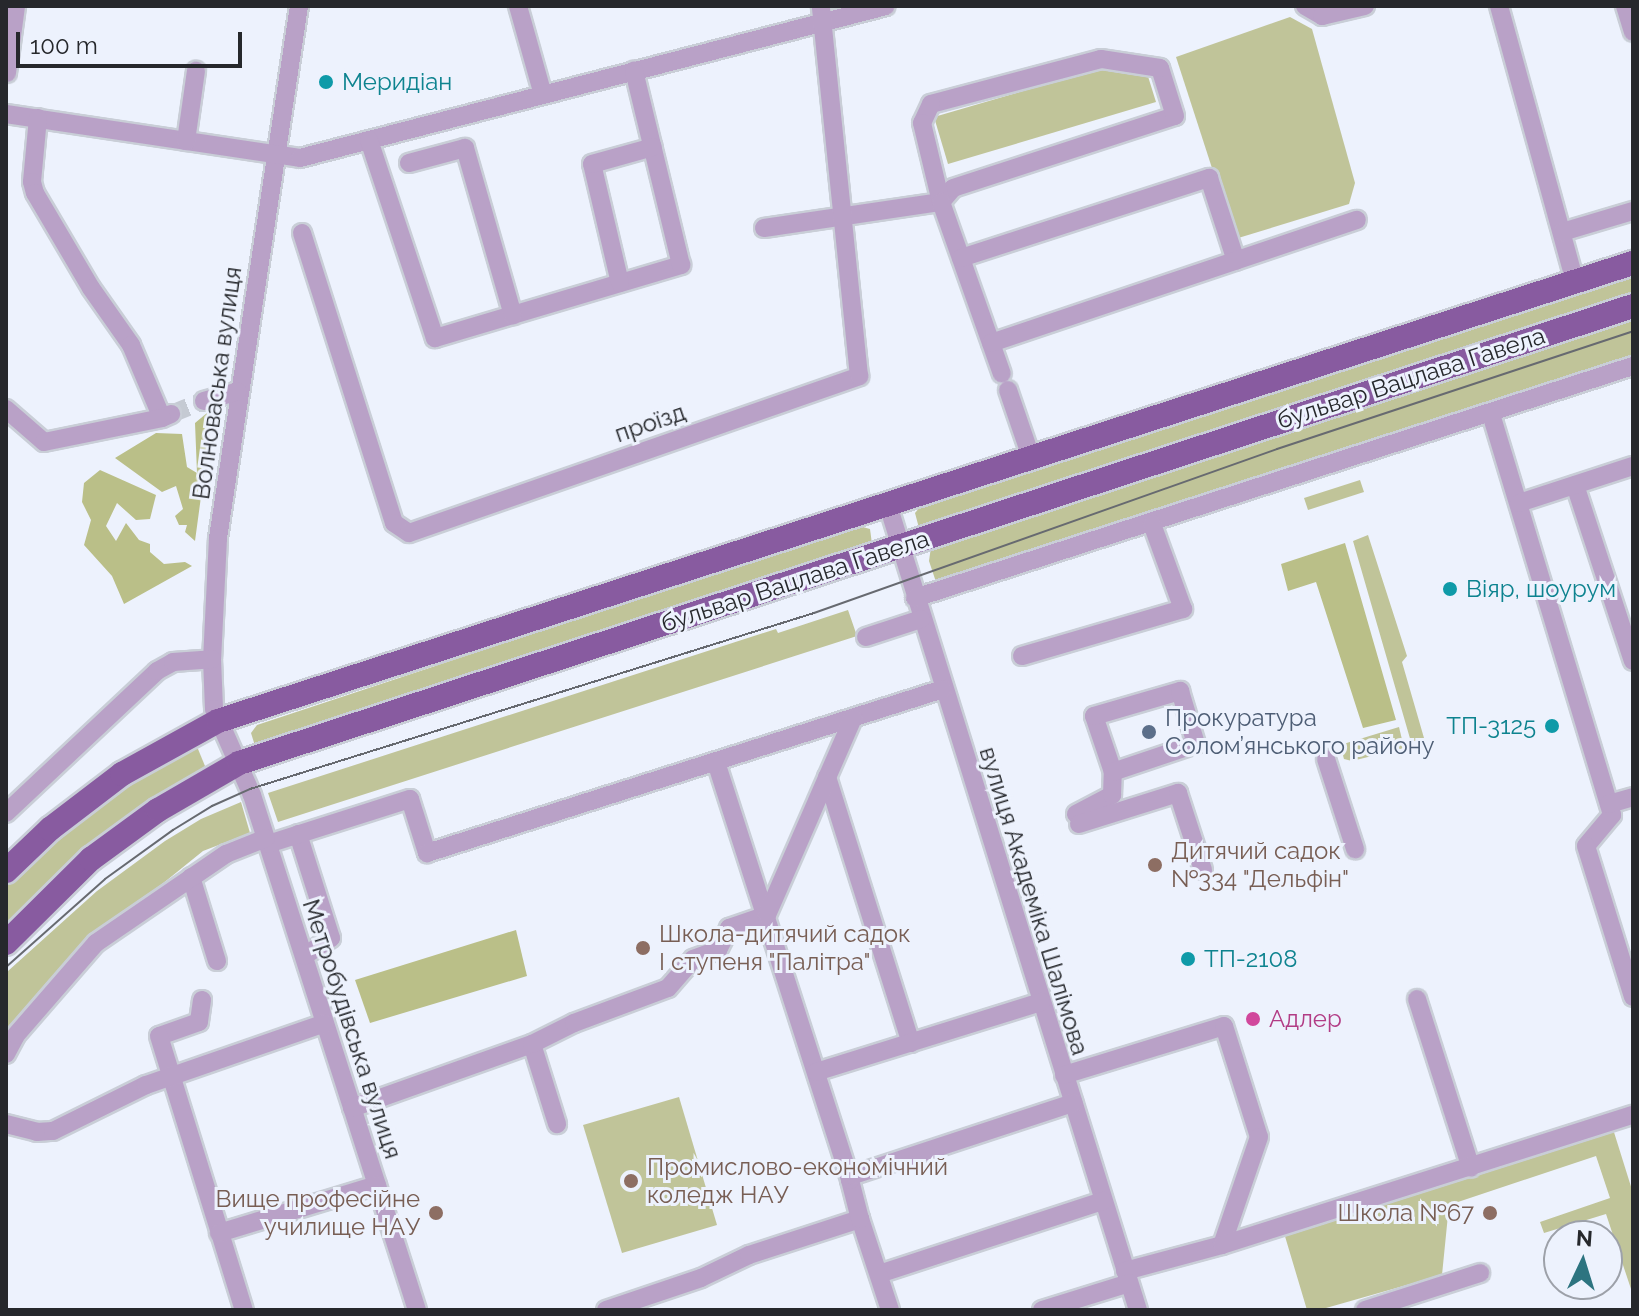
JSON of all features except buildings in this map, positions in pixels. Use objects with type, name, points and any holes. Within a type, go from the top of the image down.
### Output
[{"type":"main road","name":"бульвар Вацлава Гавела","points":[[6,871],[50,829],[122,774],[218,721],[1633,263]]},
{"type":"main road","name":"бульвар Вацлава Гавела","points":[[6,943],[91,859],[158,810],[239,763],[1633,306]]},
{"type":"street","points":[[7,73],[16,6]]},
{"type":"street","name":"Волноваська вулиця","points":[[239,763],[218,721],[212,659],[218,538],[299,6]]},
{"type":"street","points":[[518,6],[543,95]]},
{"type":"street","points":[[6,114],[300,158],[634,71],[822,14],[886,6]]},
{"type":"street","points":[[1305,6],[1322,16],[1365,6]]},
{"type":"street","points":[[1499,6],[1575,282]]},
{"type":"street","points":[[1625,6],[1633,32]]},
{"type":"street","name":"проїзд","points":[[302,233],[394,523],[409,533],[859,376],[822,14]]},
{"type":"street","points":[[764,228],[941,202],[953,188],[1175,116],[1160,68],[1101,59],[931,104],[922,123],[941,202],[1032,460]]},
{"type":"street","points":[[186,141],[196,71]]},
{"type":"street","points":[[369,140],[435,338],[681,265],[634,71]]},
{"type":"street","points":[[6,409],[44,442],[167,416],[131,345],[91,288],[35,193],[32,182],[38,118]]},
{"type":"street","points":[[620,283],[592,164],[653,147]]},
{"type":"street","points":[[409,163],[465,148],[513,315]]},
{"type":"street","points":[[961,258],[1209,178],[1236,261]]},
{"type":"street","points":[[1562,232],[1633,211]]},
{"type":"street","points":[[991,343],[1357,220]]},
{"type":"street","points":[[915,598],[1152,524],[1633,366]]},
{"type":"street","points":[[204,401],[238,391]]},
{"type":"street","points":[[1491,414],[1612,815],[1586,846],[1633,997]]},
{"type":"street","points":[[1519,503],[1633,466]]},
{"type":"street","points":[[1575,485],[1633,661]]},
{"type":"street","name":"вулиця Академіка Шалімова","points":[[888,505],[1138,1310]]},
{"type":"street","points":[[1022,656],[1183,609],[1152,524]]},
{"type":"street","points":[[866,637],[921,619]]},
{"type":"street","points":[[6,813],[157,671],[173,662],[212,659]]},
{"type":"street","points":[[6,1054],[16,1035],[96,943],[226,854],[410,799],[427,853],[943,689]]},
{"type":"street","points":[[1113,772],[1196,744],[1180,691],[1094,716],[1113,772],[1112,795],[1078,819],[1178,793],[1203,870]]},
{"type":"street","points":[[352,1108],[532,1044],[574,1023],[668,988],[693,959],[718,950],[729,928],[767,915],[853,718]]},
{"type":"street","points":[[1326,759],[1355,849]]},
{"type":"street","points":[[716,762],[890,1310]]},
{"type":"street","name":"Метробудівська вулиця","points":[[239,763],[267,841],[417,1310]]},
{"type":"street","points":[[827,777],[911,1043]]},
{"type":"street","points":[[1609,804],[1633,797]]},
{"type":"street","points":[[298,834],[331,938],[304,956]]},
{"type":"street","points":[[191,877],[217,961]]},
{"type":"street","points":[[1417,999],[1471,1168]]},
{"type":"street","points":[[202,1000],[199,1022],[159,1036],[219,1233],[238,1309]]},
{"type":"street","points":[[816,1072],[1041,1002]]},
{"type":"street","points":[[6,1124],[37,1132],[53,1131],[171,1076],[325,1023]]},
{"type":"street","points":[[1064,1075],[1224,1026],[1259,1137],[1222,1245]]},
{"type":"street","points":[[532,1044],[557,1124]]},
{"type":"street","points":[[850,1180],[854,1175],[1073,1103]]},
{"type":"street","points":[[1042,1310],[1222,1245],[1633,1115]]},
{"type":"street","points":[[219,1233],[377,1185]]},
{"type":"street","points":[[879,1274],[1103,1201]]},
{"type":"street","points":[[606,1310],[701,1278],[749,1255],[860,1219]]},
{"type":"street","points":[[1365,1310],[1480,1273]]},
{"type":"green space","points":[[1290,17],[1312,29],[1355,183],[1349,204],[1235,239],[1176,57]]},
{"type":"green space","points":[[1109,66],[1146,70],[1156,102],[948,164],[934,117]]},
{"type":"green space","points":[[1633,269],[1633,298],[919,528],[915,513],[920,507]]},
{"type":"green space","points":[[1633,316],[1633,360],[942,586],[935,579],[929,561],[931,547]]},
{"type":"green space","points":[[213,408],[195,541],[185,532],[187,525],[179,525],[175,516],[183,509],[176,486],[162,492],[115,458],[156,433],[182,434],[187,467],[197,473],[195,423]]},
{"type":"green space","points":[[100,470],[156,495],[150,519],[136,520],[117,503],[106,526],[116,541],[126,523],[139,540],[150,544],[150,552],[164,564],[185,562],[192,566],[124,604],[112,576],[84,545],[91,520],[82,502],[84,483]]},
{"type":"green space","points":[[1360,480],[1364,492],[1308,510],[1304,498]]},
{"type":"green space","points":[[859,526],[870,529],[872,544],[256,749],[251,733],[257,725]]},
{"type":"green space","points":[[1368,535],[1407,656],[1402,662],[1424,738],[1411,742],[1353,541]]},
{"type":"green space","points":[[1345,543],[1396,720],[1363,728],[1316,582],[1288,591],[1281,564]]},
{"type":"green space","points":[[848,610],[857,636],[278,822],[268,793],[776,629],[778,633]]},
{"type":"green space","points":[[1399,727],[1404,748],[1352,761],[1344,759],[1340,745]]},
{"type":"green space","points":[[187,745],[198,749],[205,766],[203,775],[6,929],[6,881],[129,781]]},
{"type":"green space","points":[[241,802],[250,833],[203,851],[99,935],[72,958],[6,1032],[8,971],[97,891],[165,841],[201,819]]},
{"type":"green space","points":[[516,930],[527,976],[370,1023],[355,980]]},
{"type":"green space","points":[[679,1097],[717,1225],[622,1253],[583,1125]]},
{"type":"green space","points":[[1613,1129],[1633,1193],[1633,1295],[1623,1265],[1623,1220],[1608,1220],[1606,1214],[1586,1220],[1546,1220],[1610,1198],[1596,1156],[1449,1205],[1442,1275],[1319,1310],[1307,1310],[1284,1233]]},
{"type":"tunnel","points":[[171,414],[204,401]]},
{"type":"tram line","points":[[6,967],[105,879],[173,830],[212,806],[250,789],[814,613],[1277,449],[1633,331]]},
{"type":"place","name":"Меридіан","points":[[326,82]]},
{"type":"place","name":"Віяр, шоурум","points":[[1450,589]]},
{"type":"place","name":"ТП-3125","points":[[1552,726]]},
{"type":"place","name":"Прокуратура Солом’янського району","points":[[1149,732]]},
{"type":"place","name":"Дитячий садок №334 \"Дельфін\"","points":[[1155,865]]},
{"type":"place","name":"Школа-дитячий садок І ступеня \"Палітра\"","points":[[643,948]]},
{"type":"place","name":"ТП-2108","points":[[1188,959]]},
{"type":"place","name":"Адлер","points":[[1253,1019]]},
{"type":"place","name":"Промислово-економічний коледж НАУ","points":[[631,1181]]},
{"type":"place","name":"Вище професійне училище НАУ","points":[[436,1213]]},
{"type":"place","name":"Школа №67","points":[[1490,1213]]}]
